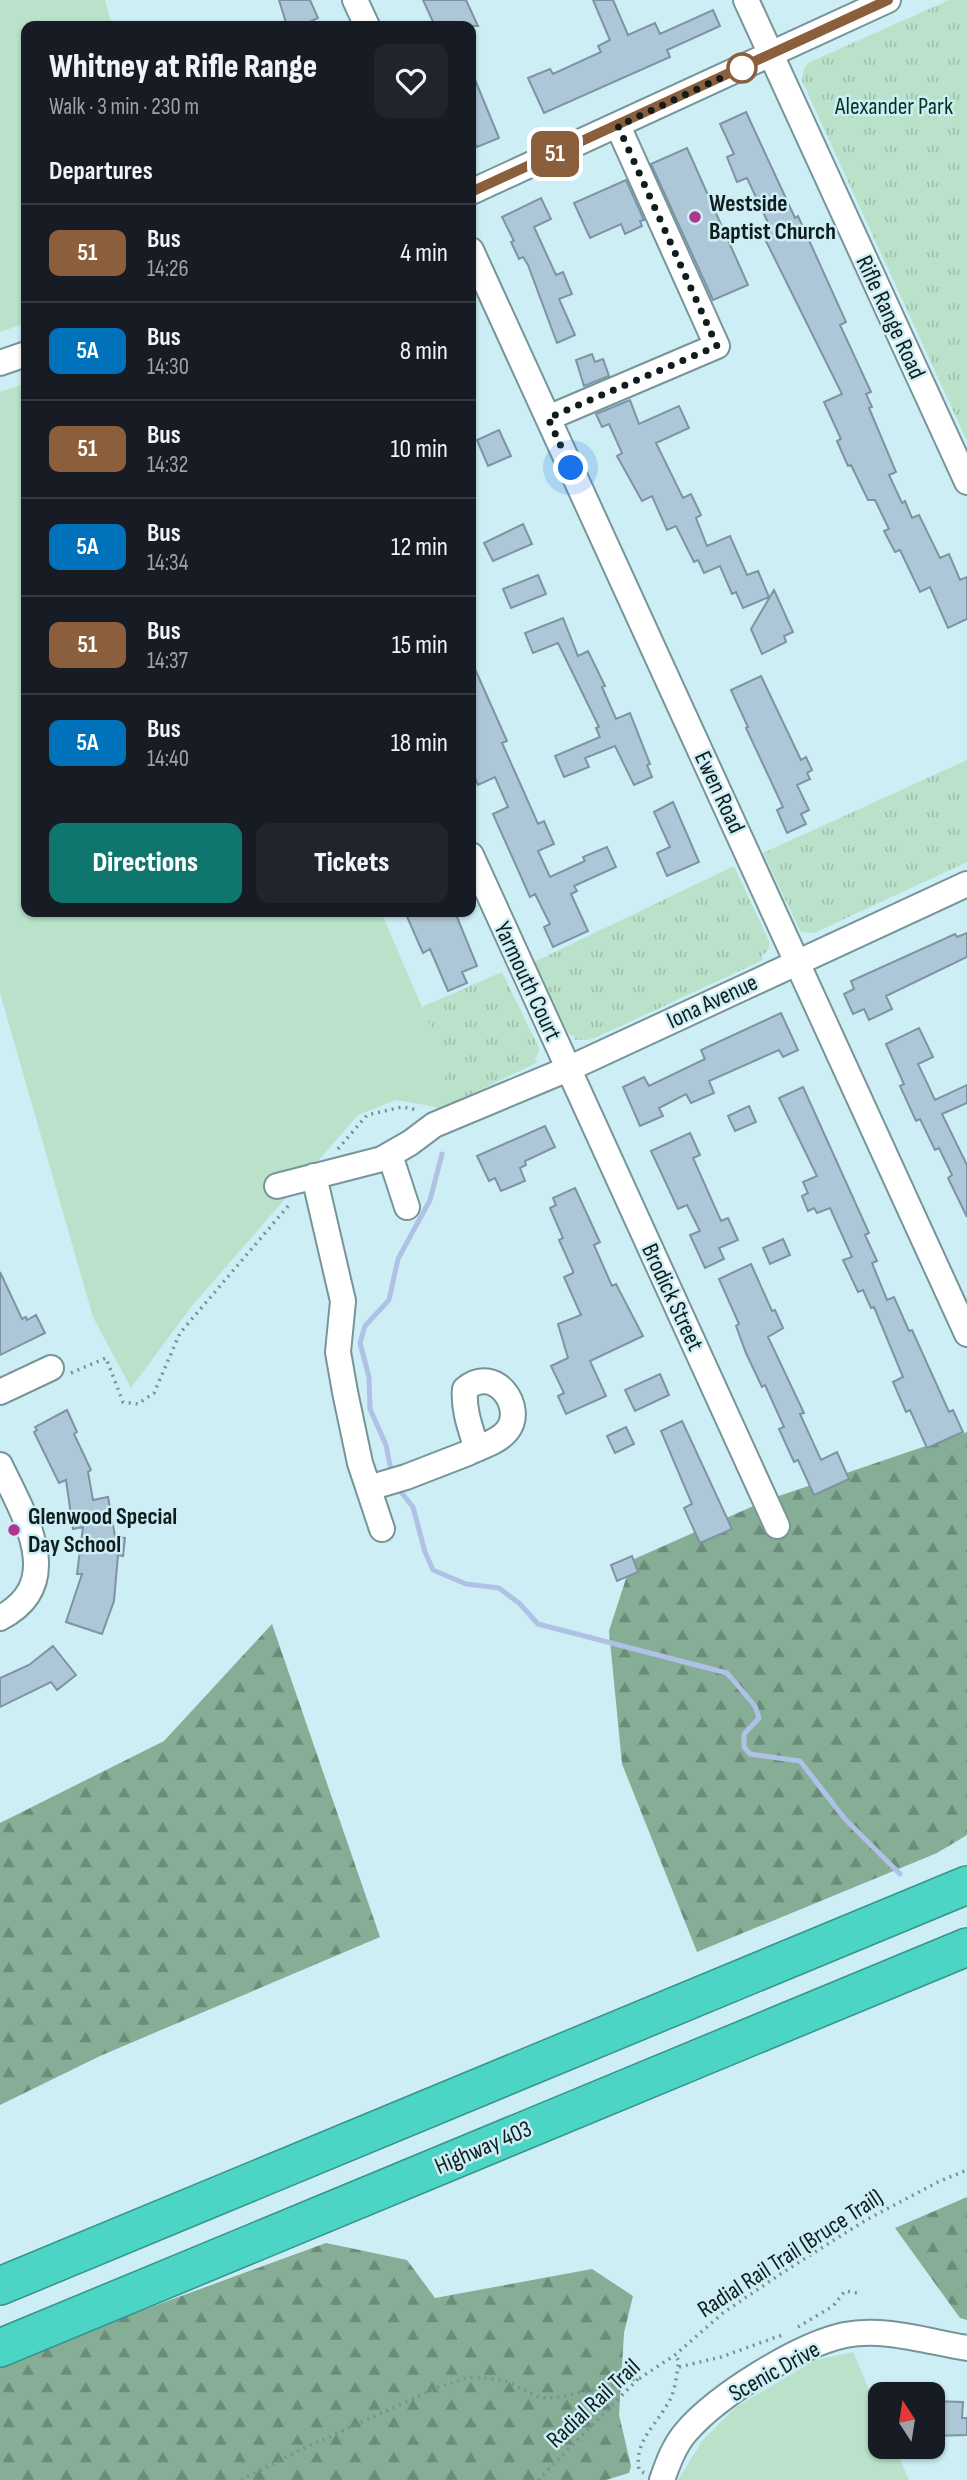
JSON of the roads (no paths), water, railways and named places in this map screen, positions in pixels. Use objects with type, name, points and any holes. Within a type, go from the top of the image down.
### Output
[{"type":"highway","points":[[0,2286],[967,1885]]},
{"type":"highway","name":"Highway 403","points":[[0,2348],[967,1947]]},
{"type":"street","points":[[355,0],[365,21]]},
{"type":"street","name":"Rifle Range Road","points":[[746,0],[967,482]]},
{"type":"street","points":[[476,190],[888,0]]},
{"type":"street","points":[[548,418],[717,346],[618,126]]},
{"type":"street","name":"Ewen Road","points":[[476,261],[967,1334]]},
{"type":"street","points":[[0,363],[21,356]]},
{"type":"street","name":"Yarmouth Court","points":[[476,866],[568,1069]]},
{"type":"street","name":"Iona Avenue","points":[[277,1186],[348,1169],[390,1155],[434,1125],[568,1069],[967,884]]},
{"type":"street","name":"Brodick Street","points":[[568,1069],[777,1526]]},
{"type":"street","points":[[390,1155],[407,1207]]},
{"type":"street","points":[[314,1177],[344,1301],[338,1352],[355,1443],[382,1528]]},
{"type":"street","points":[[0,1392],[51,1368]]},
{"type":"street","points":[[369,1488],[406,1477],[477,1449]]},
{"type":"street","points":[[0,1465],[36,1547],[36,1571],[30,1589],[15,1610],[0,1618]]},
{"type":"street","name":"Scenic Drive","points":[[654,2478],[685,2434],[708,2410],[744,2383],[805,2349],[845,2335],[875,2333],[967,2348]]},
{"type":"waterway","points":[[392,1475],[386,1445],[370,1409],[369,1377],[360,1343],[365,1326],[389,1300],[398,1259],[430,1200],[442,1154]]},
{"type":"waterway","points":[[397,1487],[413,1507],[425,1552],[433,1570],[466,1584],[499,1588],[519,1603],[538,1624],[727,1673],[755,1706],[759,1718],[744,1734],[744,1747],[750,1754],[800,1761],[845,1819],[900,1874]]},
{"type":"place","name":"Westside Baptist Church","points":[[695,217]]},
{"type":"place","name":"Glenwood Special Day School","points":[[14,1530]]},
{"type":"park label","name":"Alexander Park","points":[[894,106]]}]
